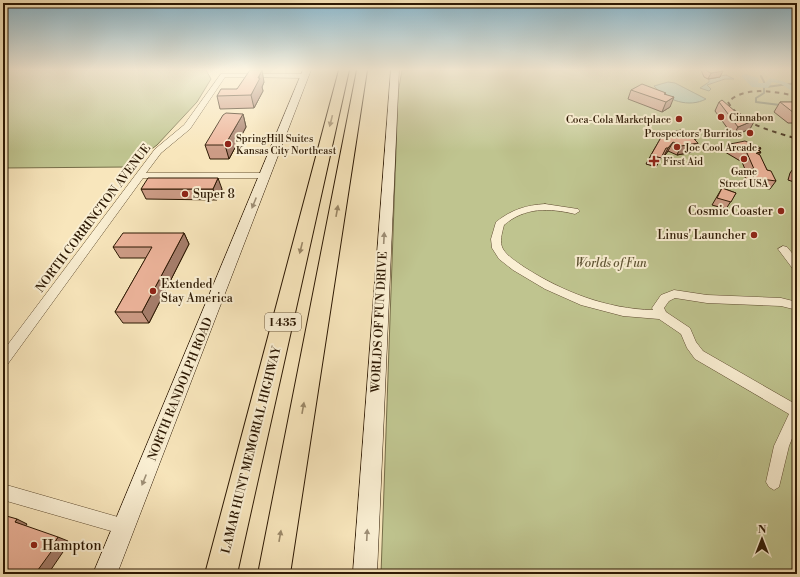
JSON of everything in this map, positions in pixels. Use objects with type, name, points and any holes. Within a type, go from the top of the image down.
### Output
[{"type":"highway","name":"LAMAR HUNT MEMORIAL HIGHWAY","points":[[221,574],[337,97]]},
{"type":"highway","name":"I 435","points":[[274,574],[357,97]]},
{"type":"main road","name":"NORTH RANDOLPH ROAD","points":[[105,574],[296,97]]},
{"type":"main road","name":"WORLDS OF FUN DRIVE","points":[[365,574],[393,97]]},
{"type":"street","name":"NORTH CORRINGTON AVENUE","points":[[3,361],[158,151],[187,127],[208,97]]},
{"type":"street","points":[[141,175],[265,176]]},
{"type":"street","points":[[575,211],[548,206],[521,210],[499,224],[496,240],[498,249],[507,260],[552,289],[620,310],[661,315],[686,331],[690,344],[699,356],[797,413],[786,429],[774,482]]},
{"type":"street","points":[[783,249],[797,266]]},
{"type":"street","points":[[661,315],[658,308],[665,298],[674,294],[707,299],[781,302],[797,306]]},
{"type":"street","points":[[3,492],[125,527]]},
{"type":"green space","points":[[7,97],[200,97],[157,145],[128,167],[3,168],[3,105]]},
{"type":"green space","name":"Worlds of Fun","points":[[398,97],[797,97],[797,574],[381,574]]},
{"type":"shaded area","points":[[667,97],[702,97],[706,99],[699,102],[686,103],[678,102]]},
{"type":"building","points":[[651,97],[674,97],[666,102]]},
{"type":"building","points":[[722,100],[737,113],[740,113],[742,118],[755,120],[738,127],[719,102]]},
{"type":"building","points":[[780,102],[797,102],[797,113],[794,113]]},
{"type":"building","points":[[226,113],[243,114],[225,145],[205,145],[223,115]]},
{"type":"building","points":[[681,130],[696,139],[694,139],[698,143],[681,146],[673,142],[668,148],[666,148],[661,158],[651,155],[663,134]]},
{"type":"building","points":[[745,141],[761,148],[756,149],[761,152],[756,153],[760,155],[767,170],[771,171],[776,181],[754,178],[750,169],[754,169],[747,153],[730,144]]},
{"type":"building","points":[[795,166],[797,166],[797,174],[794,173]]},
{"type":"building","points":[[148,178],[218,178],[213,189],[141,189]]},
{"type":"building","points":[[722,188],[736,193],[731,202],[717,198]]},
{"type":"building","points":[[123,233],[184,233],[142,312],[115,312],[152,247],[113,247]]},
{"type":"building","name":"Hampton","points":[[3,515],[17,519],[15,522],[58,537],[53,545],[56,545],[35,574],[3,574]]},
{"type":"waterway","points":[[758,97],[756,98],[756,102],[780,105]]},
{"type":"railway","points":[[735,97],[728,102],[734,110],[749,122],[797,139]]},
{"type":"place","name":"Cinnabon","points":[[721,117]]},
{"type":"place","name":"Coca-Cola Marketplace","points":[[679,119]]},
{"type":"place","name":"Prospectors’ Burritos","points":[[750,133]]},
{"type":"place","name":"SpringHill Suites Kansas City Northeast","points":[[228,144]]},
{"type":"place","name":"Joe Cool Arcade","points":[[677,147]]},
{"type":"place","name":"Game Street USA","points":[[744,159]]},
{"type":"place","name":"First Aid","points":[[654,161]]},
{"type":"place","name":"Super 8","points":[[185,194]]},
{"type":"place","name":"Cosmic Coaster","points":[[781,211]]},
{"type":"place","name":"Linus' Launcher","points":[[754,235]]},
{"type":"place","name":"Extended Stay America","points":[[153,291]]},
{"type":"place","name":"Hampton","points":[[34,545]]}]
